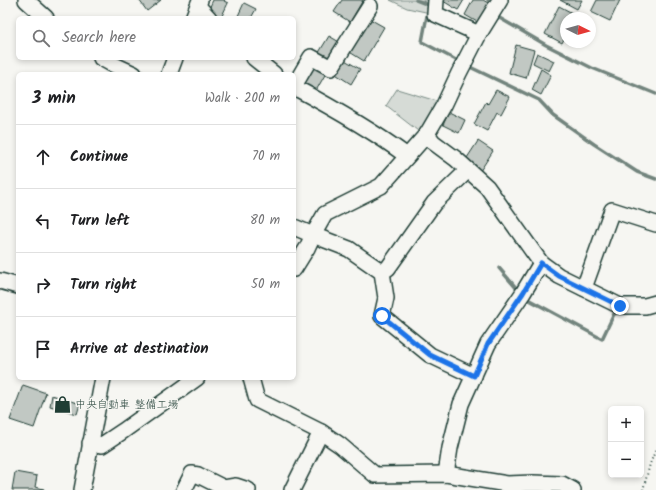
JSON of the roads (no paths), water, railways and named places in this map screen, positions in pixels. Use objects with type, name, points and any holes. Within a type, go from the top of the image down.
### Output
[{"type":"street","points":[[26,0],[44,16]]},
{"type":"street","points":[[436,0],[435,14],[479,34]]},
{"type":"street","points":[[296,266],[325,214],[381,186],[427,134],[444,105],[479,34],[500,0]]},
{"type":"street","points":[[296,83],[311,57],[331,68],[370,6]]},
{"type":"street","points":[[197,8],[207,16]]},
{"type":"street","points":[[105,60],[130,72]]},
{"type":"street","points":[[170,72],[174,60]]},
{"type":"street","points":[[256,60],[272,72]]},
{"type":"street","points":[[296,88],[343,114],[407,156]]},
{"type":"street","points":[[427,134],[433,142],[456,159],[487,187],[541,263],[559,276],[620,306],[645,306],[656,304]]},
{"type":"street","points":[[382,272],[388,268],[434,203],[468,170]]},
{"type":"street","points":[[584,288],[612,210],[656,224]]},
{"type":"street","points":[[296,228],[349,250],[382,272],[386,298],[382,316],[430,355],[474,376]]},
{"type":"street","points":[[446,474],[450,448],[461,404],[488,344],[523,293],[541,263]]},
{"type":"street","points":[[0,281],[16,285]]},
{"type":"street","points":[[82,490],[103,380]]},
{"type":"street","points":[[90,443],[102,444],[123,432],[194,380]]},
{"type":"street","points":[[252,380],[257,400],[321,432],[340,445],[376,475],[446,474],[507,484],[562,484],[573,490]]},
{"type":"street","points":[[292,490],[321,432]]},
{"type":"street","points":[[184,490],[192,474],[198,475],[224,488],[236,486],[248,490]]},
{"type":"waterway","points":[[416,0],[429,5],[422,42],[456,60]]},
{"type":"waterway","points":[[496,16],[546,45],[592,68],[656,94]]},
{"type":"waterway","points":[[470,67],[539,100],[553,115],[594,144],[637,172],[656,179]]},
{"type":"waterway","points":[[499,268],[518,290]]},
{"type":"waterway","points":[[524,297],[602,339],[614,314],[621,312]]},
{"type":"place","name":"中央自動車 整備工場","points":[[62,404]]}]
